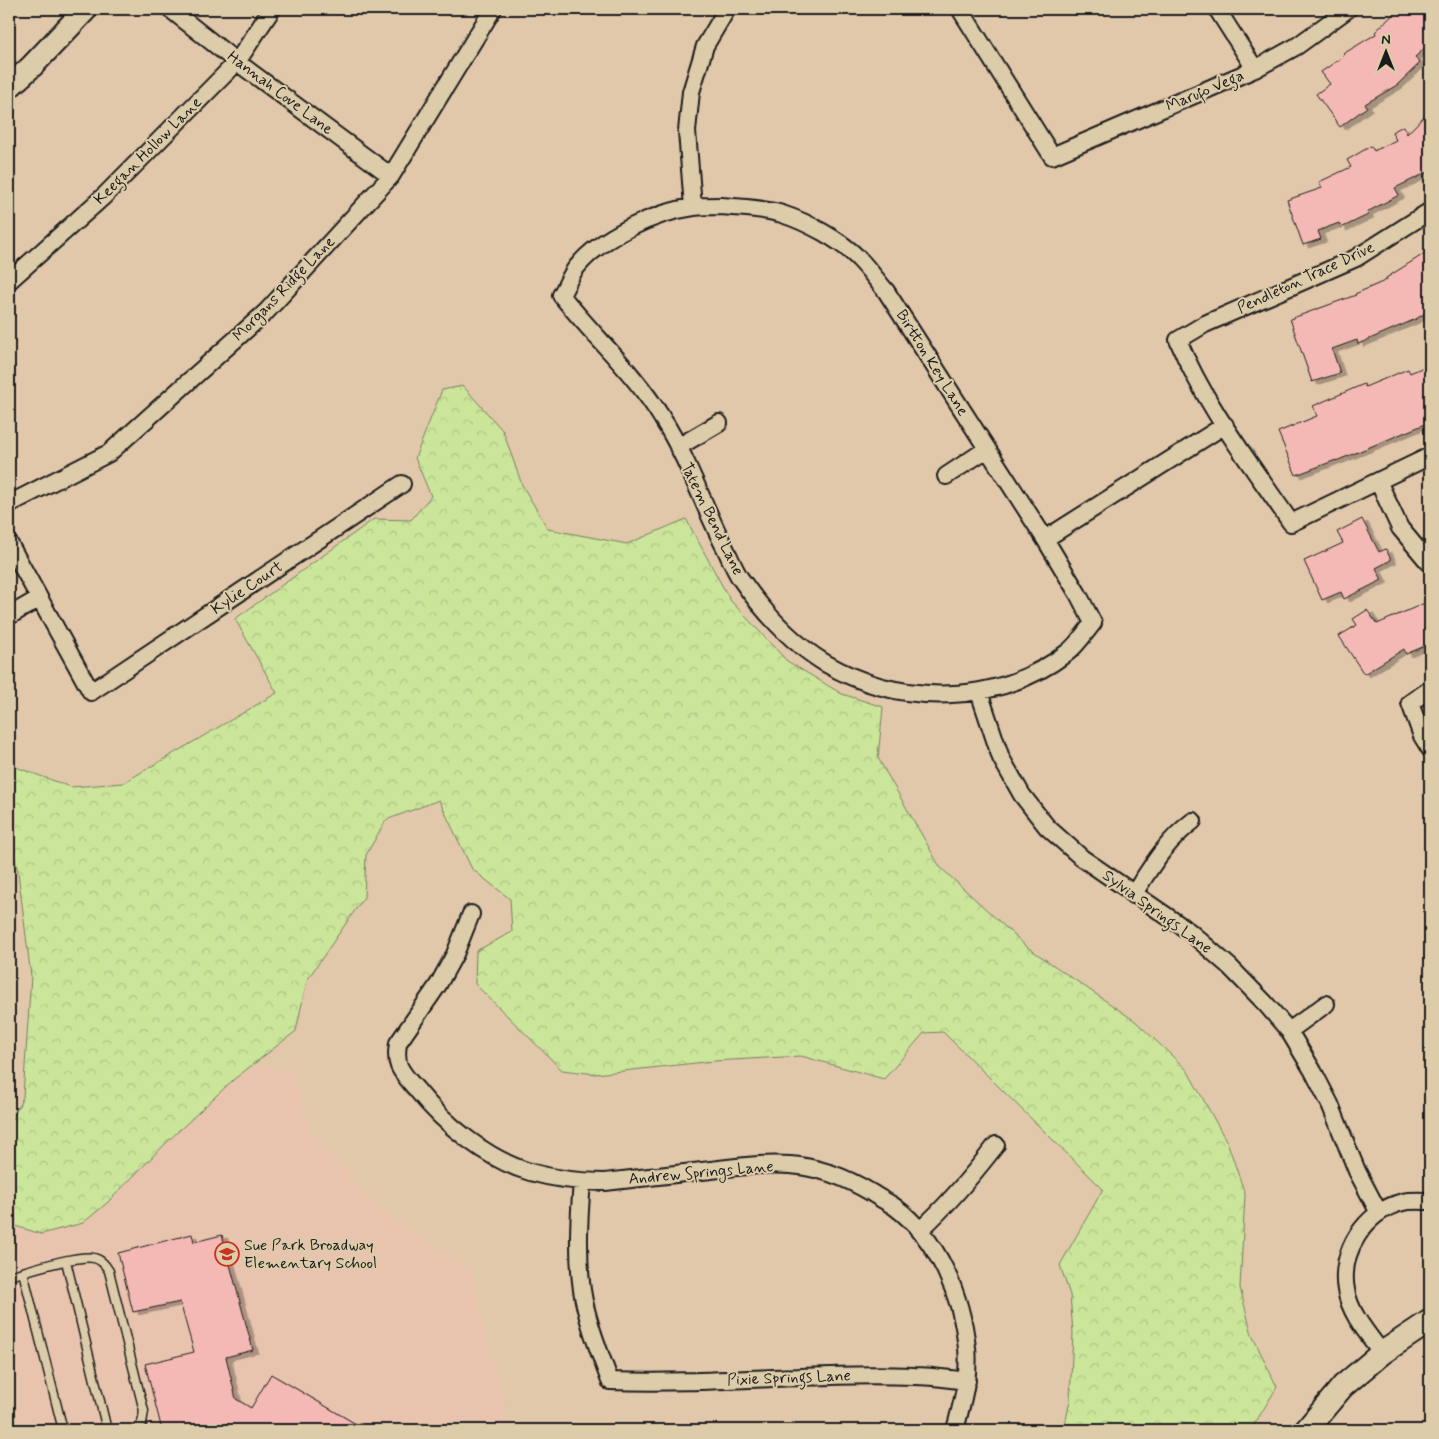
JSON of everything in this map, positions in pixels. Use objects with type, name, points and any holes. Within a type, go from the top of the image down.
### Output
[{"type":"street","points":[[9,87],[32,66],[86,9]]},
{"type":"street","name":"Hannah Cove Lane","points":[[170,9],[237,62],[391,176]]},
{"type":"street","name":"Keegan Hollow Lane","points":[[9,281],[103,197],[237,62],[272,9]]},
{"type":"street","name":"Morgans Ridge Lane","points":[[9,504],[110,453],[268,311],[391,176],[493,9]]},
{"type":"street","points":[[693,207],[687,130],[691,92],[705,46],[727,9]]},
{"type":"street","name":"Marufo Vega","points":[[960,9],[1052,156],[1255,69],[1298,46],[1348,9]]},
{"type":"street","points":[[1217,9],[1255,69]]},
{"type":"street","name":"Birtton Key Lane","points":[[561,295],[576,268],[599,246],[622,231],[649,219],[693,207],[751,208],[782,214],[810,226],[831,238],[858,258],[886,291],[1045,539],[1078,594],[1092,624]]},
{"type":"street","name":"Pendleton Trace Drive","points":[[1225,425],[1189,367],[1178,340],[1205,324],[1356,258],[1430,211]]},
{"type":"street","name":"Tatem Bend Lane","points":[[561,295],[582,322],[634,379],[662,418],[678,447],[740,577],[765,609],[792,638],[825,662],[857,678],[891,690],[926,694],[979,692],[1003,685],[1037,671],[1069,651],[1092,624]]},
{"type":"street","points":[[678,447],[719,423]]},
{"type":"street","points":[[1045,539],[1225,425],[1291,523],[1430,456]]},
{"type":"street","points":[[946,476],[987,450]]},
{"type":"street","points":[[1378,481],[1400,528],[1430,564]]},
{"type":"street","name":"Kylie Court","points":[[38,599],[91,692],[402,484]]},
{"type":"street","points":[[9,543],[38,599],[9,616]]},
{"type":"street","points":[[1430,689],[1410,703],[1422,736],[1430,749]]},
{"type":"street","name":"Sylvia Springs Lane","points":[[979,692],[1001,758],[1022,795],[1047,827],[1082,858],[1133,895],[1190,932],[1230,967],[1289,1031],[1330,1104],[1357,1171],[1379,1213]]},
{"type":"street","points":[[1133,895],[1160,852],[1178,833],[1193,821]]},
{"type":"street","name":"Andrew Springs Lane","points":[[472,914],[455,954],[438,985],[398,1043],[396,1054],[398,1065],[429,1105],[455,1130],[491,1154],[528,1172],[582,1182],[605,1182],[755,1166],[790,1165],[826,1171],[859,1185],[895,1207],[919,1231],[936,1253],[952,1283],[962,1315],[967,1350],[967,1381],[955,1430]]},
{"type":"street","points":[[1289,1031],[1326,1004]]},
{"type":"street","points":[[919,1231],[941,1211],[996,1145]]},
{"type":"street","name":"Pixie Springs Lane","points":[[582,1182],[578,1248],[582,1292],[597,1346],[610,1381],[648,1383],[872,1375],[916,1376],[967,1381]]},
{"type":"street","points":[[1382,1353],[1353,1313],[1346,1290],[1345,1266],[1351,1246],[1364,1225],[1379,1213],[1403,1202],[1430,1201]]},
{"type":"street","points":[[1306,1430],[1343,1386],[1382,1353],[1430,1320]]},
{"type":"lane","points":[[9,1276],[81,1258],[94,1258],[102,1262],[109,1271],[144,1411],[142,1422],[136,1430]]},
{"type":"lane","points":[[66,1261],[107,1430]]},
{"type":"lane","points":[[23,1272],[63,1430]]},
{"type":"shaded area","name":"Sue Park Broadway Elementary School","points":[[252,1066],[293,1071],[309,1130],[378,1209],[474,1273],[477,1307],[509,1422],[517,1430],[9,1430],[9,1224],[41,1234],[107,1203],[168,1141],[233,1080]]},
{"type":"green space","points":[[463,386],[503,431],[522,485],[548,529],[627,544],[686,519],[730,600],[787,661],[842,694],[883,707],[878,758],[940,867],[1027,947],[1135,1021],[1187,1070],[1228,1144],[1245,1194],[1240,1288],[1252,1335],[1277,1387],[1251,1430],[1064,1430],[1070,1400],[1073,1333],[1070,1295],[1060,1265],[1103,1189],[943,1032],[924,1033],[884,1079],[801,1056],[714,1061],[596,1074],[562,1070],[475,984],[476,951],[512,932],[510,899],[472,869],[439,800],[386,820],[366,855],[364,897],[307,980],[296,1031],[233,1080],[168,1141],[107,1203],[83,1223],[41,1234],[9,1224],[9,1127],[23,1097],[31,976],[18,872],[9,831],[9,762],[10,765],[71,787],[123,783],[277,693],[235,619],[374,519],[411,520],[431,496],[415,458],[442,390]]},
{"type":"building","points":[[1399,9],[1430,9],[1430,43],[1415,57],[1420,63],[1397,85],[1365,104],[1367,107],[1340,127],[1316,94],[1330,84],[1321,72],[1344,56],[1343,54],[1376,34],[1375,32]]},
{"type":"building","points":[[1430,110],[1430,171],[1395,188],[1399,195],[1367,212],[1368,215],[1341,228],[1339,223],[1318,231],[1321,239],[1303,245],[1287,200],[1322,188],[1319,182],[1351,167],[1347,160],[1371,146],[1374,151],[1396,140],[1392,132],[1403,126],[1407,134]]},
{"type":"building","points":[[1430,250],[1430,310],[1416,319],[1358,344],[1357,340],[1332,349],[1340,373],[1312,382],[1290,319],[1356,295],[1387,280],[1386,278]]},
{"type":"building","points":[[1426,366],[1430,377],[1430,422],[1336,461],[1296,475],[1278,432],[1317,416],[1313,406],[1364,384],[1365,387],[1408,369],[1410,373]]},
{"type":"building","points":[[1362,519],[1379,552],[1386,549],[1391,560],[1376,568],[1382,580],[1344,599],[1341,592],[1322,600],[1304,561],[1343,543],[1337,532]]},
{"type":"building","points":[[1425,603],[1430,616],[1430,644],[1406,654],[1404,649],[1364,674],[1339,636],[1357,625],[1353,619],[1367,610],[1377,624]]},
{"type":"building","points":[[192,1234],[194,1242],[222,1235],[253,1350],[226,1357],[236,1399],[251,1408],[271,1374],[366,1430],[162,1430],[145,1364],[194,1352],[180,1302],[133,1312],[118,1253]]},
{"type":"place","name":"Sue Park Broadway Elementary School","points":[[227,1254]]}]
